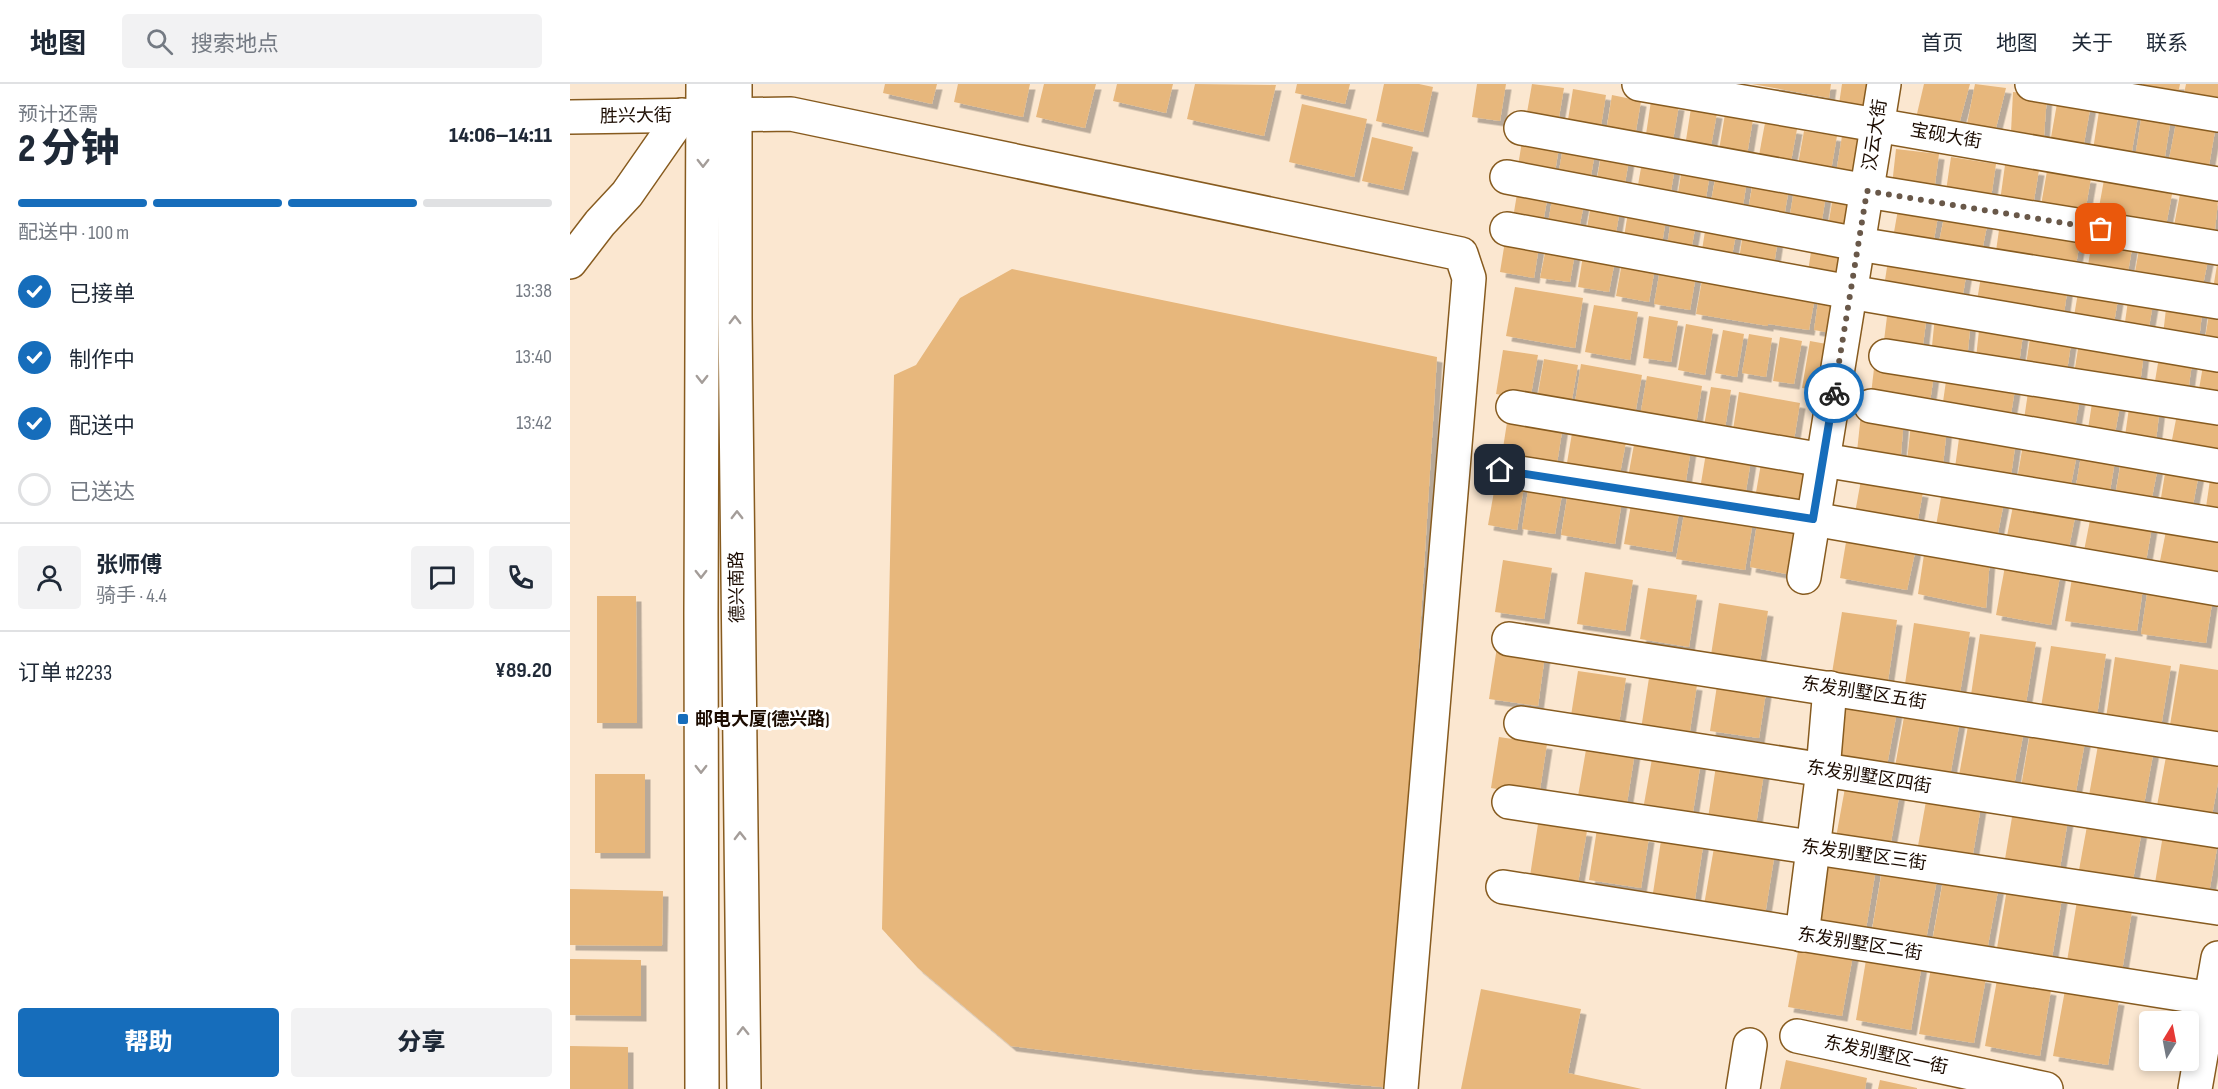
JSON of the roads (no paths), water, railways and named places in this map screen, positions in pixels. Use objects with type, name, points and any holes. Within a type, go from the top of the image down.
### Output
[{"type":"street","name":"宝砚大街","points":[[1639,84],[2218,184]]},
{"type":"street","name":"汉云大街","points":[[1804,577],[1884,84]]},
{"type":"street","points":[[2032,84],[2218,115]]},
{"type":"street","points":[[735,97],[848,111],[1409,228]]},
{"type":"street","points":[[735,97],[791,114],[1461,254],[1469,278],[1401,1089]]},
{"type":"street","name":"胜兴大街","points":[[570,117],[696,104],[735,97]]},
{"type":"street","name":"德兴南路","points":[[735,97],[735,318],[744,1089]]},
{"type":"street","points":[[570,262],[585,223],[627,194],[696,104]]},
{"type":"street","name":"德兴南路","points":[[696,104],[701,614],[702,1089]]},
{"type":"street","points":[[1521,128],[1867,191],[2218,248]]},
{"type":"street","points":[[1507,177],[1858,244],[2218,302]]},
{"type":"street","points":[[1507,229],[1850,292],[2218,355]]},
{"type":"street","points":[[1886,356],[2218,408]]},
{"type":"street","points":[[1871,406],[2218,466]]},
{"type":"street","points":[[1513,407],[2218,525]]},
{"type":"street","points":[[1500,470],[1813,519],[2218,589]]},
{"type":"street","name":"东发别墅区五街","points":[[1509,639],[2218,749]]},
{"type":"street","points":[[1802,935],[1823,770],[1830,688]]},
{"type":"street","name":"东发别墅区四街","points":[[1521,723],[2218,831]]},
{"type":"street","name":"东发别墅区三街","points":[[1509,802],[2218,908]]},
{"type":"street","name":"东发别墅区二街","points":[[1503,887],[2214,1000]]},
{"type":"street","points":[[2203,1088],[2218,958]]},
{"type":"street","name":"东发别墅区一街","points":[[1797,1036],[2046,1089]]},
{"type":"street","points":[[1743,1089],[1750,1045]]},
{"type":"place","name":"邮电大厦(德兴路)","points":[[683,719]]}]
